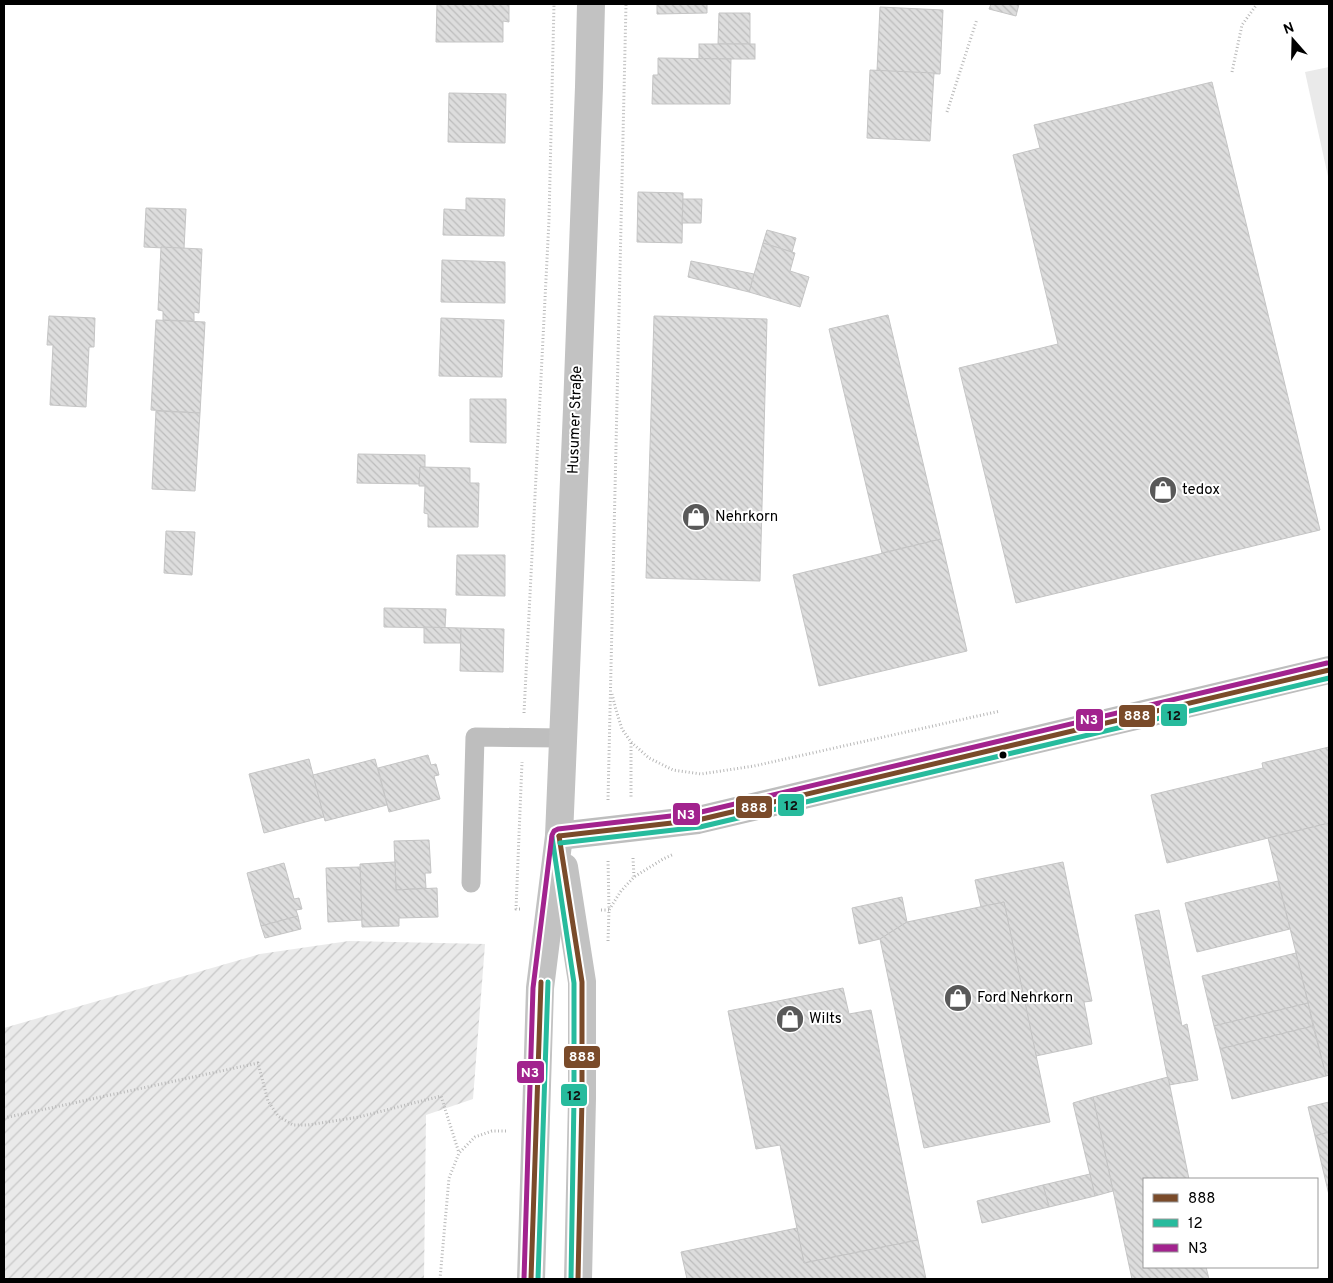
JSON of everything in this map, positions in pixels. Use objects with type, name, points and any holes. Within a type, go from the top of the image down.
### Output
[{"type":"main road","name":"Husumer Straße","points":[[531,1279],[540,988],[559,836],[577,409],[591,4]]},
{"type":"main road","name":"Husumer Straße","points":[[559,836],[582,982],[582,1098],[578,1279]]},
{"type":"street","points":[[559,836],[698,820],[1329,670]]},
{"type":"lane","points":[[471,883],[475,737],[563,738]]},
{"type":"path","points":[[523,738],[549,220],[554,4]]},
{"type":"path","points":[[626,4],[611,689],[622,729],[631,742],[649,758],[673,770],[701,774],[754,766],[1000,710]]},
{"type":"path","points":[[1232,72],[1242,25],[1257,4]]},
{"type":"path","points":[[947,112],[977,19]]},
{"type":"path","points":[[634,878],[663,859],[677,853]]},
{"type":"path","points":[[4,1118],[258,1063],[268,1101],[278,1116],[293,1125],[308,1125],[359,1117],[441,1096],[459,1153]]},
{"type":"path","points":[[440,1279],[449,1178],[459,1153],[475,1137],[492,1131],[535,1130]]},
{"type":"shaded area","points":[[1329,67],[1329,181],[1305,72]]},
{"type":"shaded area","points":[[349,941],[485,944],[473,1099],[426,1115],[424,1279],[4,1279],[4,1028],[260,954]]},
{"type":"building","points":[[437,4],[509,4],[509,22],[503,21],[503,42],[436,42]]},
{"type":"building","points":[[657,4],[707,4],[707,13],[657,14]]},
{"type":"building","points":[[991,4],[1019,4],[1016,16],[989,9]]},
{"type":"building","points":[[880,7],[943,10],[940,74],[877,71]]},
{"type":"building","points":[[719,13],[750,13],[750,44],[718,44]]},
{"type":"building","points":[[699,44],[755,44],[755,59],[699,59]]},
{"type":"building","points":[[658,58],[731,59],[730,104],[652,104],[653,75],[658,75]]},
{"type":"building","points":[[870,70],[934,73],[930,141],[867,138]]},
{"type":"building","points":[[1212,82],[1320,530],[1016,603],[959,368],[1058,344],[1013,155],[1040,148],[1034,125]]},
{"type":"building","points":[[449,93],[506,94],[505,143],[448,142]]},
{"type":"building","points":[[638,192],[683,193],[682,243],[637,242]]},
{"type":"building","points":[[466,198],[505,199],[504,236],[443,235],[444,209],[466,210]]},
{"type":"building","points":[[683,199],[702,199],[701,223],[682,223]]},
{"type":"building","points":[[146,208],[186,209],[184,249],[144,247]]},
{"type":"building","points":[[767,230],[796,238],[792,252],[763,243]]},
{"type":"building","points":[[763,243],[795,253],[790,271],[809,277],[800,307],[749,292]]},
{"type":"building","points":[[161,247],[202,249],[199,313],[194,312],[194,321],[163,320],[163,311],[158,310]]},
{"type":"building","points":[[442,260],[505,262],[505,303],[441,302]]},
{"type":"building","points":[[691,261],[754,274],[749,292],[688,277]]},
{"type":"building","points":[[888,315],[941,539],[882,553],[829,329]]},
{"type":"building","points":[[49,316],[95,318],[94,347],[89,347],[86,407],[50,405],[53,345],[47,345]]},
{"type":"building","points":[[654,316],[767,319],[760,581],[646,578]]},
{"type":"building","points":[[441,318],[504,320],[502,377],[439,376]]},
{"type":"building","points":[[156,320],[205,322],[200,413],[151,410]]},
{"type":"building","points":[[470,399],[506,399],[506,443],[470,442]]},
{"type":"building","points":[[156,411],[200,413],[195,491],[152,489]]},
{"type":"building","points":[[358,454],[425,455],[425,467],[420,467],[419,484],[357,483]]},
{"type":"building","points":[[420,467],[470,468],[470,483],[479,483],[478,527],[428,527],[428,514],[424,513],[425,486],[419,486]]},
{"type":"building","points":[[166,531],[195,532],[192,575],[164,573]]},
{"type":"building","points":[[941,539],[967,651],[819,686],[793,575]]},
{"type":"building","points":[[457,555],[505,555],[505,596],[456,595]]},
{"type":"building","points":[[384,608],[446,609],[445,628],[384,627]]},
{"type":"building","points":[[424,627],[461,628],[460,643],[424,643]]},
{"type":"building","points":[[461,628],[504,629],[503,672],[460,671]]},
{"type":"building","points":[[1329,747],[1329,823],[1167,863],[1151,795],[1263,768],[1262,763]]},
{"type":"building","points":[[428,755],[431,765],[436,764],[439,775],[434,776],[440,799],[389,812],[378,768]]},
{"type":"building","points":[[309,759],[324,817],[264,833],[249,774]]},
{"type":"building","points":[[375,759],[387,805],[325,821],[313,775]]},
{"type":"building","points":[[1329,823],[1329,1075],[1326,1076],[1268,838]]},
{"type":"building","points":[[429,840],[431,873],[425,873],[426,888],[396,890],[394,841]]},
{"type":"building","points":[[395,862],[396,890],[437,888],[438,917],[399,918],[399,926],[362,927],[360,864]]},
{"type":"building","points":[[1063,862],[1092,1001],[1084,1002],[1092,1044],[1036,1056],[1004,902],[981,907],[975,880]]},
{"type":"building","points":[[284,863],[294,899],[299,898],[302,909],[296,910],[298,916],[261,926],[247,873]]},
{"type":"building","points":[[360,867],[362,920],[328,922],[326,868]]},
{"type":"building","points":[[1278,881],[1290,929],[1197,952],[1185,903]]},
{"type":"building","points":[[902,897],[907,922],[880,939],[859,944],[852,908]]},
{"type":"building","name":"Ford Nehrkorn","points":[[1004,902],[1050,1122],[924,1148],[880,939],[907,922]]},
{"type":"building","points":[[1159,910],[1182,1026],[1187,1024],[1198,1080],[1169,1085],[1135,915]]},
{"type":"building","points":[[298,916],[301,929],[265,938],[261,926]]},
{"type":"building","points":[[1296,953],[1308,1003],[1214,1026],[1202,976]]},
{"type":"building","points":[[843,988],[849,1014],[871,1010],[918,1240],[804,1263],[780,1145],[756,1149],[728,1011]]},
{"type":"building","points":[[1308,1003],[1313,1026],[1220,1049],[1214,1026]]},
{"type":"building","points":[[1313,1026],[1326,1076],[1232,1099],[1220,1049]]},
{"type":"building","points":[[1168,1077],[1189,1178],[1143,1178],[1143,1268],[1206,1268],[1209,1279],[1132,1279],[1093,1097]]},
{"type":"building","points":[[1093,1097],[1113,1191],[1095,1196],[1073,1103]]},
{"type":"building","points":[[1329,1102],[1329,1132],[1315,1136],[1308,1107]]},
{"type":"building","points":[[1329,1132],[1329,1195],[1315,1136]]},
{"type":"building","points":[[1090,1174],[1095,1196],[1049,1207],[1043,1185]]},
{"type":"building","points":[[1043,1185],[1049,1207],[982,1223],[977,1201]]},
{"type":"building","points":[[797,1228],[804,1263],[918,1240],[926,1279],[687,1279],[681,1252]]},
{"type":"transit line","name":"N3","points":[[524,1279],[533,988],[554,831],[697,813],[1327,663]]},
{"type":"transit line","name":"888","points":[[559,836],[698,820],[1329,670]]},
{"type":"transit line","name":"12","points":[[560,843],[700,827],[1329,678]]},
{"type":"transit line","name":"888","points":[[559,836],[582,982],[582,1098],[578,1279]]},
{"type":"transit line","name":"12","points":[[552,837],[574,983],[571,1279]]},
{"type":"transit line","name":"888","points":[[531,1279],[541,982]]},
{"type":"transit line","name":"12","points":[[538,1279],[548,982]]},
{"type":"place","name":"tedox","points":[[1163,490]]},
{"type":"place","name":"Nehrkorn","points":[[696,517]]},
{"type":"place","name":"Ford Nehrkorn","points":[[958,998]]},
{"type":"place","name":"Wilts","points":[[790,1019]]}]
